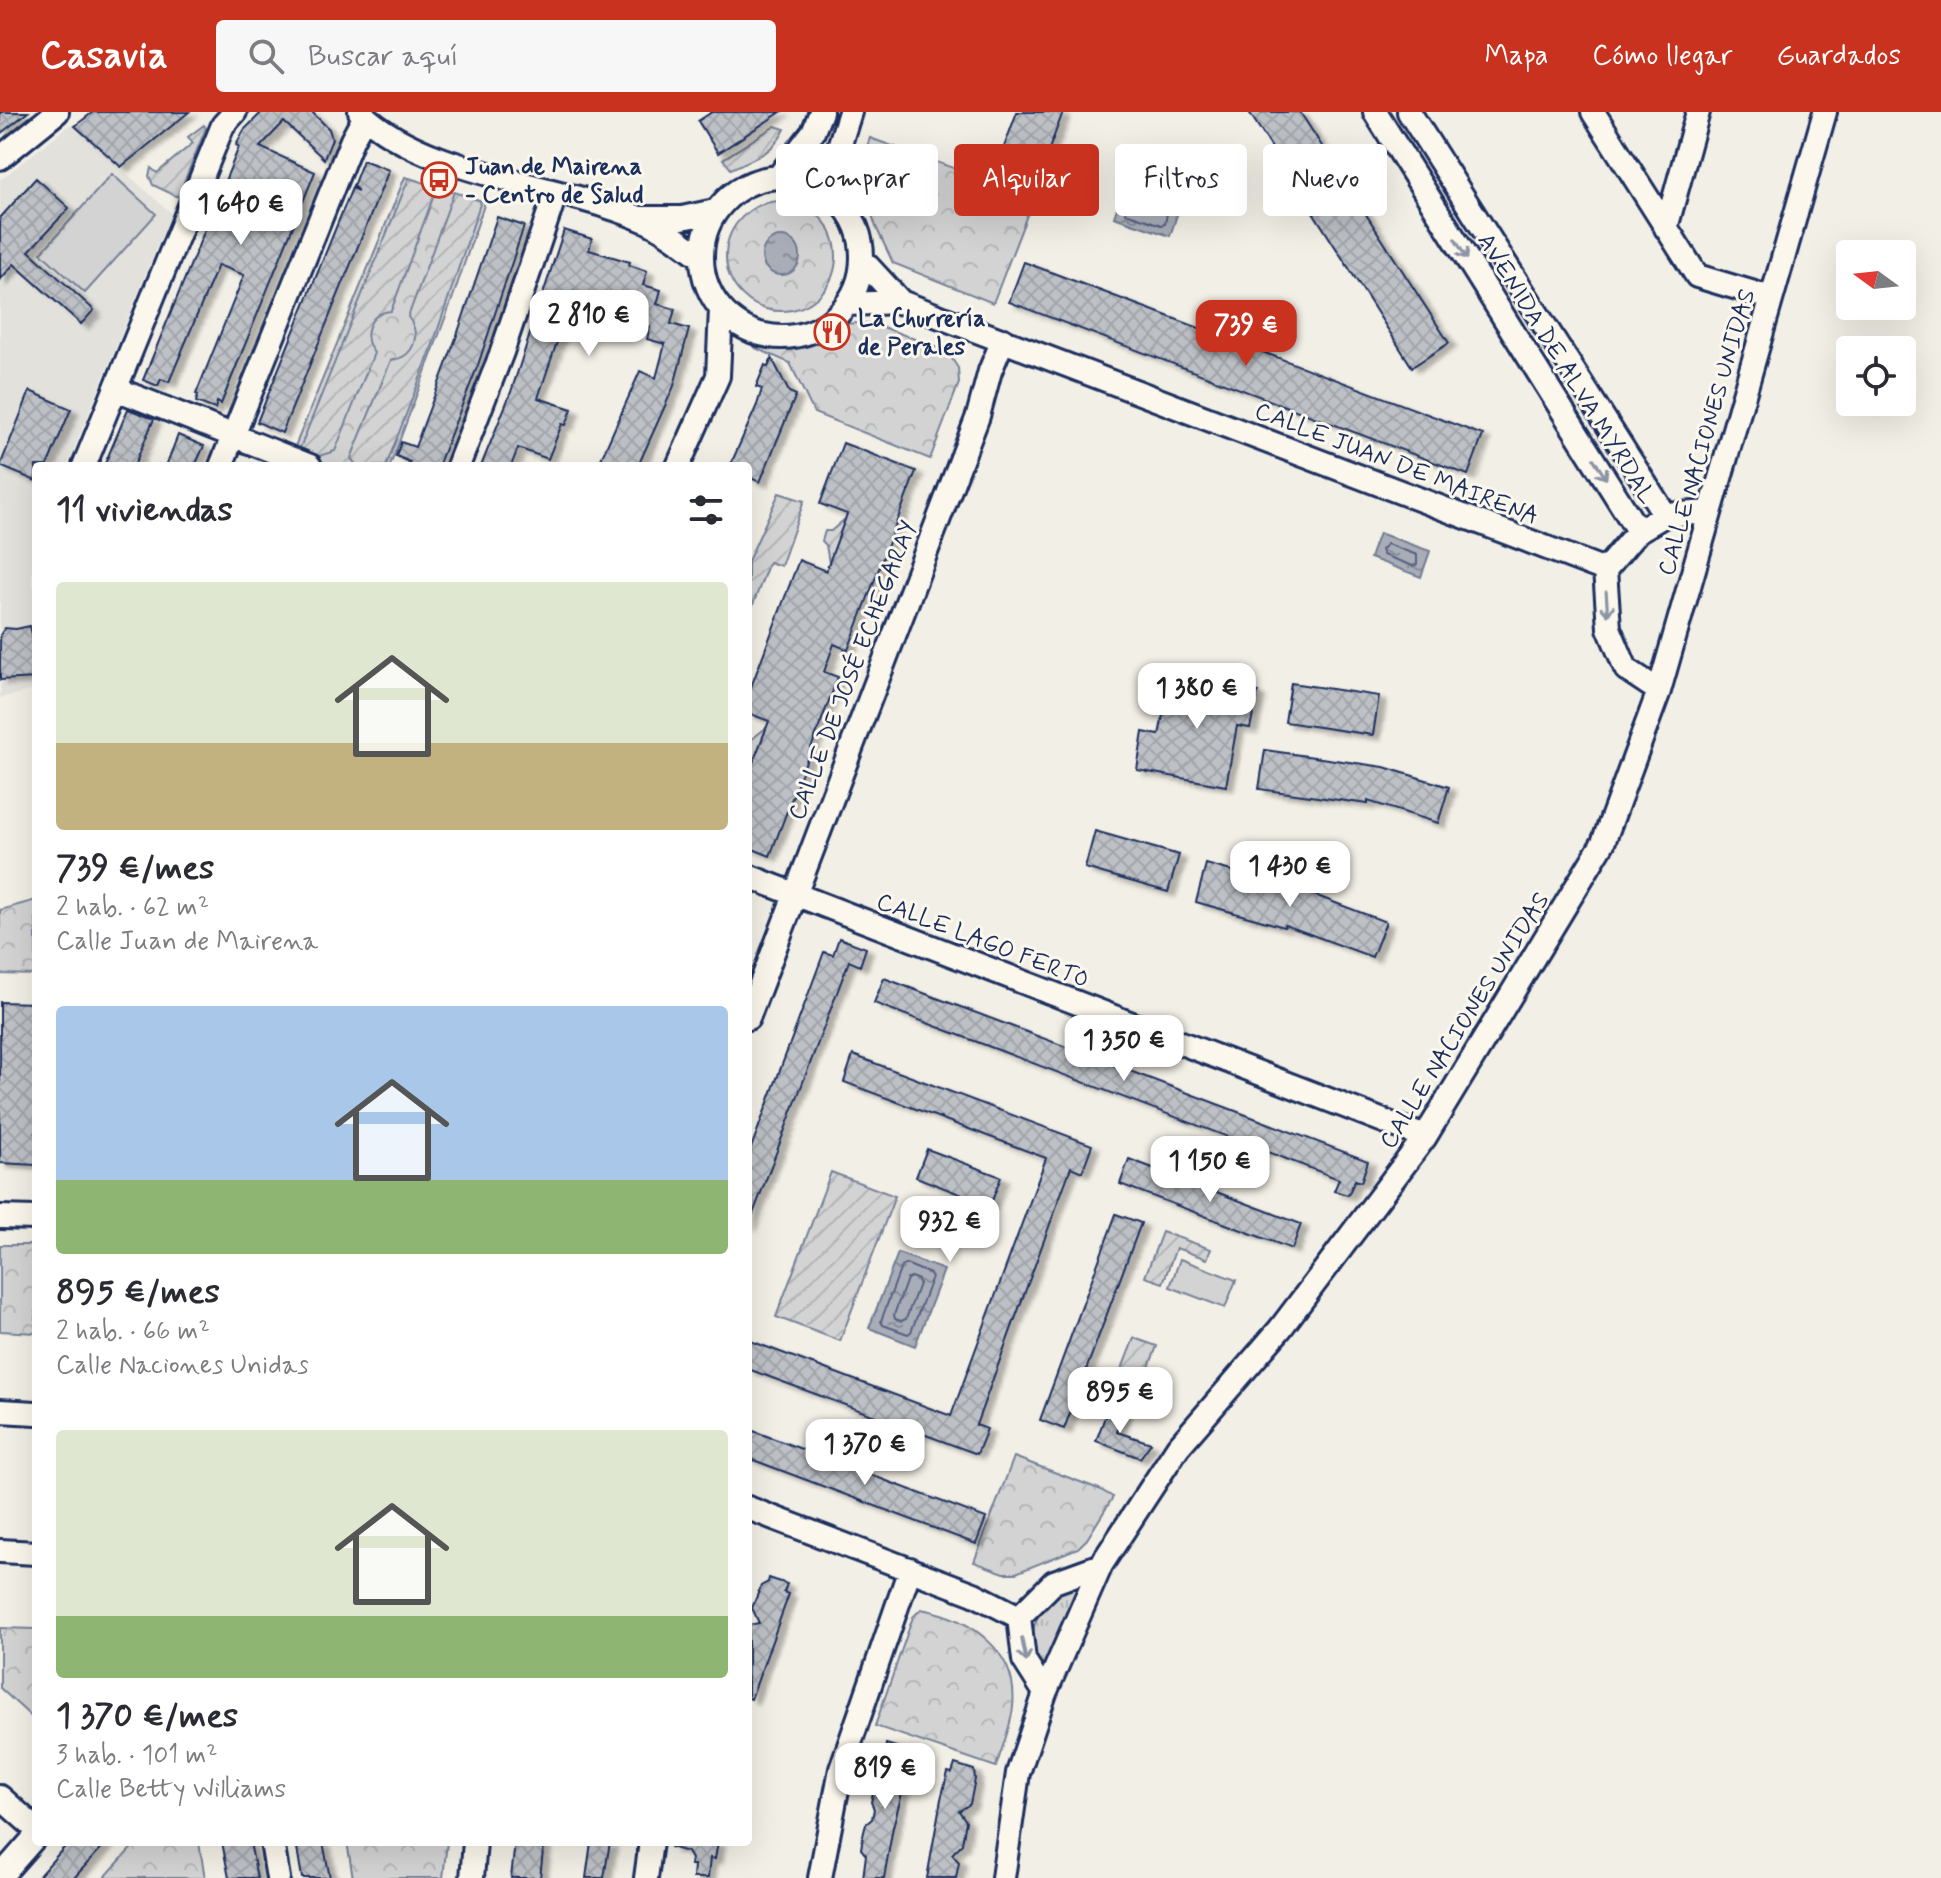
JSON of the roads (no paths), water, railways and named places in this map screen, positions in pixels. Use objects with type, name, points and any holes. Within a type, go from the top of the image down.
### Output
[{"type":"street","points":[[0,158],[57,112]]},
{"type":"street","points":[[86,462],[223,125],[235,112]]},
{"type":"street","points":[[804,144],[813,132],[821,112]]},
{"type":"street","points":[[840,144],[850,112]]},
{"type":"street","name":"AVENIDA DE ALVA MYRDAL","points":[[1375,112],[1638,531]]},
{"type":"street","name":"AVENIDA DE ALVA MYRDAL","points":[[1409,112],[1665,515]]},
{"type":"street","points":[[1593,112],[1697,276],[1771,298]]},
{"type":"street","points":[[1666,228],[1698,112]]},
{"type":"street","name":"CALLE NACIONES UNIDAS","points":[[1003,1878],[1018,1773],[1045,1693],[1101,1565],[1178,1447],[1280,1329],[1425,1137],[1603,843],[1659,691],[1825,112]]},
{"type":"street","points":[[223,462],[352,140],[373,116],[406,143],[447,160],[640,218],[701,257]]},
{"type":"street","points":[[776,177],[754,181],[732,193],[715,211],[705,230],[701,257],[704,280],[721,309],[737,324],[759,334],[783,338],[808,333],[830,322],[847,304],[858,284],[863,261],[860,238],[851,216]]},
{"type":"street","points":[[460,462],[502,352],[556,192]]},
{"type":"street","points":[[640,218],[682,218],[715,211]]},
{"type":"street","name":"CALLE JUAN DE MAIRENA","points":[[863,261],[901,302]]},
{"type":"street","name":"CALLE JUAN DE MAIRENA","points":[[847,304],[901,302],[1605,570]]},
{"type":"street","points":[[680,462],[718,376],[721,309]]},
{"type":"street","points":[[696,462],[719,411],[735,349],[749,330]]},
{"type":"street","name":"CALLE DE JOSÉ ECHEGARAY","points":[[752,1008],[978,416],[990,371],[1003,340]]},
{"type":"street","points":[[116,389],[300,462]]},
{"type":"street","points":[[1659,691],[1626,669],[1609,628],[1605,570],[1638,531],[1665,515],[1710,512]]},
{"type":"street","name":"CALLE LAGO FERTO","points":[[752,878],[1425,1137]]},
{"type":"street","points":[[0,1217],[32,1218]]},
{"type":"street","points":[[0,1411],[32,1413]]},
{"type":"street","points":[[752,1514],[910,1569],[974,1594],[1019,1617]]},
{"type":"street","points":[[0,1551],[32,1553]]},
{"type":"street","points":[[1019,1617],[1054,1582],[1101,1565]]},
{"type":"street","points":[[820,1878],[841,1769],[910,1569]]},
{"type":"street","points":[[1019,1617],[1024,1660],[1045,1693]]},
{"type":"street","points":[[0,1797],[32,1825]]},
{"type":"street","points":[[0,1877],[32,1841]]},
{"type":"street","points":[[273,1846],[278,1878]]},
{"type":"street","points":[[472,1878],[475,1846]]},
{"type":"street","points":[[646,1878],[650,1846]]},
{"type":"water","points":[[1115,214],[1177,216],[1170,236],[1114,217]]},
{"type":"water","points":[[781,237],[795,242],[800,256],[795,270],[781,275],[767,270],[762,256],[767,242]]},
{"type":"water","points":[[1379,533],[1430,551],[1421,577],[1370,558]]},
{"type":"water","points":[[955,1226],[963,1229],[966,1237],[963,1245],[955,1248],[947,1245],[944,1237],[947,1229]]},
{"type":"water","points":[[898,1253],[944,1270],[915,1346],[869,1328]]},
{"type":"place","name":"Juan de Mairena - Centro de Salud","points":[[439,180]]},
{"type":"place","name":"La Churrería de Perales","points":[[832,332]]}]
